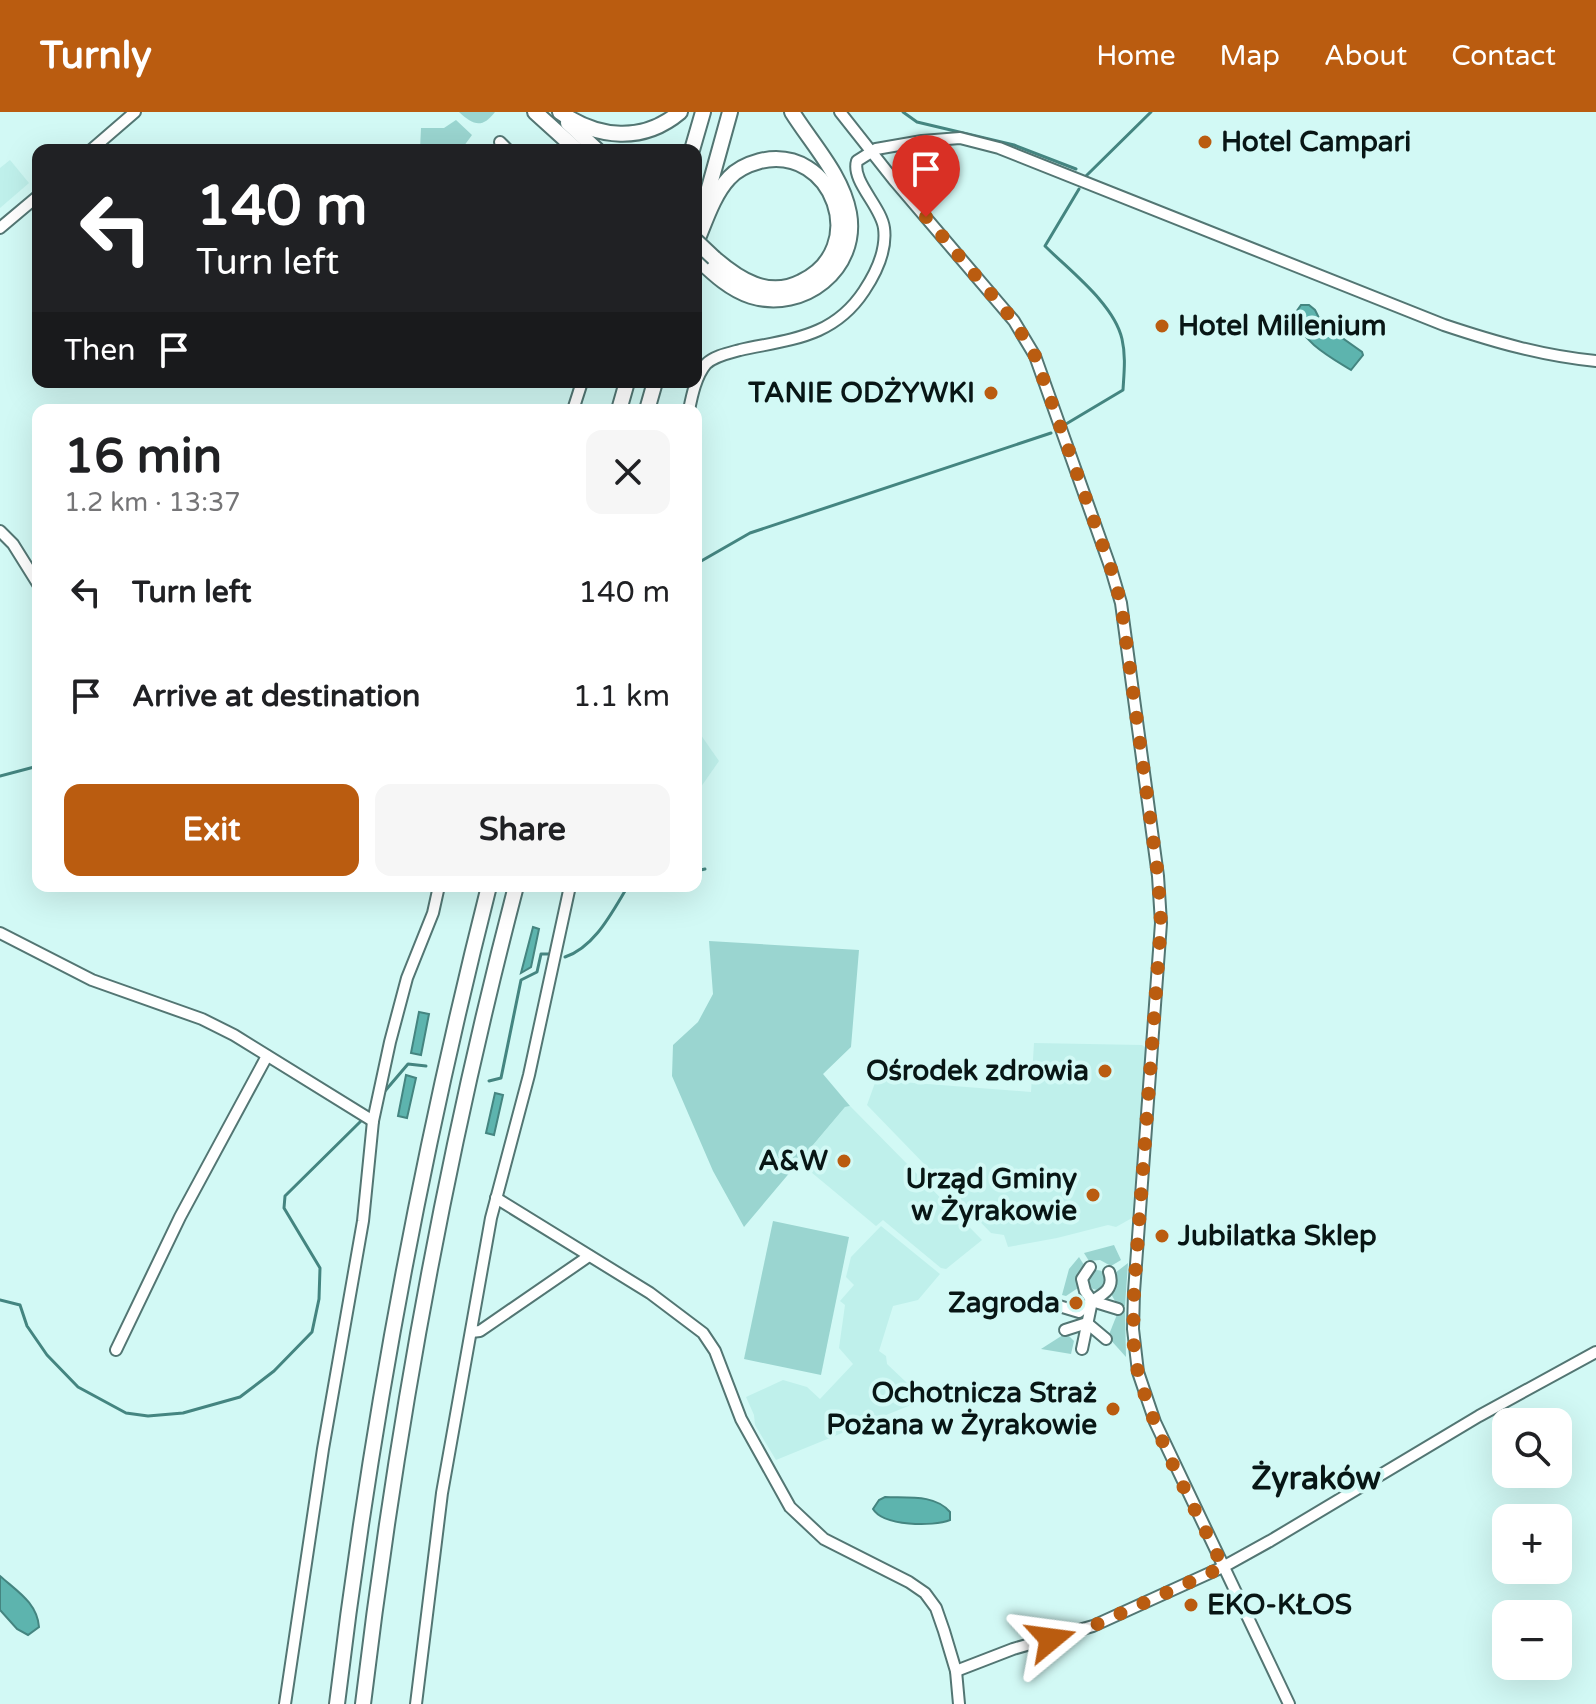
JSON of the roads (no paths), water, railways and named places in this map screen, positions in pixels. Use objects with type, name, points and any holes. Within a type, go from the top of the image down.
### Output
[{"type":"highway","points":[[535,112],[568,144]]},
{"type":"highway","points":[[558,112],[593,130],[624,135],[659,126],[680,112]]},
{"type":"highway","points":[[558,112],[591,144]]},
{"type":"highway","points":[[694,144],[703,112]]},
{"type":"highway","points":[[702,212],[730,112]]},
{"type":"highway","points":[[702,250],[712,264],[746,294],[781,299],[800,296],[818,287],[842,259],[850,231],[844,195],[792,112]]},
{"type":"highway","points":[[702,229],[723,185],[734,172],[770,159],[795,163],[818,176],[832,195],[839,222],[836,243],[824,265],[800,283],[784,288],[758,286],[702,260]]},
{"type":"highway","points":[[337,1704],[373,1448],[454,1024],[487,892]]},
{"type":"highway","points":[[363,1704],[401,1438],[451,1169],[515,892]]},
{"type":"street","points":[[98,144],[135,112]]},
{"type":"street","points":[[840,112],[1014,321],[1035,356],[1121,603],[1158,876],[1161,923],[1134,1292],[1136,1361],[1160,1436],[1289,1704]]},
{"type":"street","points":[[702,372],[713,359],[814,334],[843,315],[864,292],[881,258],[884,237],[881,217],[856,174],[857,161],[870,151],[922,141],[960,138],[976,141],[1444,325],[1510,347],[1562,358],[1596,361]]},
{"type":"street","points":[[0,228],[32,201]]},
{"type":"street","points":[[0,531],[13,544],[32,574]]},
{"type":"street","points":[[285,1704],[323,1449],[363,1221],[373,1121],[400,1003],[438,892]]},
{"type":"street","points":[[416,1704],[442,1493],[496,1198],[529,1075],[569,892]]},
{"type":"street","points":[[0,933],[92,980],[202,1019],[234,1035],[373,1121]]},
{"type":"street","points":[[116,1350],[180,1217],[267,1056]]},
{"type":"street","points":[[496,1198],[650,1293],[703,1333],[715,1351],[741,1419],[790,1507],[824,1539],[909,1582],[925,1593],[936,1608],[956,1671],[959,1704]]},
{"type":"street","points":[[471,1332],[480,1331],[589,1256]]},
{"type":"street","points":[[1059,1306],[1079,1312],[1092,1301],[1109,1288],[1111,1271],[1102,1266],[1088,1265],[1082,1279],[1092,1301],[1082,1349]]},
{"type":"street","points":[[1092,1301],[1118,1309]]},
{"type":"street","points":[[1065,1330],[1087,1323]]},
{"type":"street","points":[[1087,1323],[1106,1339]]},
{"type":"street","points":[[956,1671],[1013,1649],[1093,1626],[1223,1567],[1479,1416],[1596,1352]]},
{"type":"waterway","points":[[903,112],[917,122],[1014,145],[1076,169]]},
{"type":"waterway","points":[[1086,176],[1151,112]]},
{"type":"waterway","points":[[1066,424],[1123,390],[1124,377],[1122,339],[1110,313],[1045,246],[1079,189]]},
{"type":"waterway","points":[[702,561],[750,533],[1051,433]]},
{"type":"waterway","points":[[0,776],[32,768]]},
{"type":"waterway","points":[[565,957],[594,937],[624,892]]},
{"type":"waterway","points":[[489,1081],[501,1078],[521,980],[537,972],[541,954],[550,954]]},
{"type":"waterway","points":[[385,1091],[408,1064],[426,1066]]},
{"type":"waterway","points":[[0,1300],[20,1305],[27,1326],[47,1355],[78,1387],[126,1413],[148,1416],[183,1413],[240,1397],[274,1371],[312,1332],[319,1299],[320,1268],[284,1208],[285,1196],[361,1121]]},
{"type":"place","name":"Hotel Campari","points":[[1205,142]]},
{"type":"place","name":"Hotel Millenium","points":[[1162,326]]},
{"type":"place","name":"TANIE ODŻYWKI","points":[[991,393]]},
{"type":"place","name":"Ośrodek zdrowia","points":[[1105,1071]]},
{"type":"place","name":"A&W","points":[[844,1161]]},
{"type":"place","name":"Urząd Gminy w Żyrakowie","points":[[1093,1195]]},
{"type":"place","name":"Jubilatka Sklep","points":[[1162,1236]]},
{"type":"place","name":"Zagroda","points":[[1076,1303]]},
{"type":"place","name":"Ochotnicza Straż Pożana w Żyrakowie","points":[[1113,1409]]},
{"type":"place","name":"EKO-KŁOS","points":[[1191,1605]]},
{"type":"district","name":"Żyraków","points":[[1316,1479]]}]
